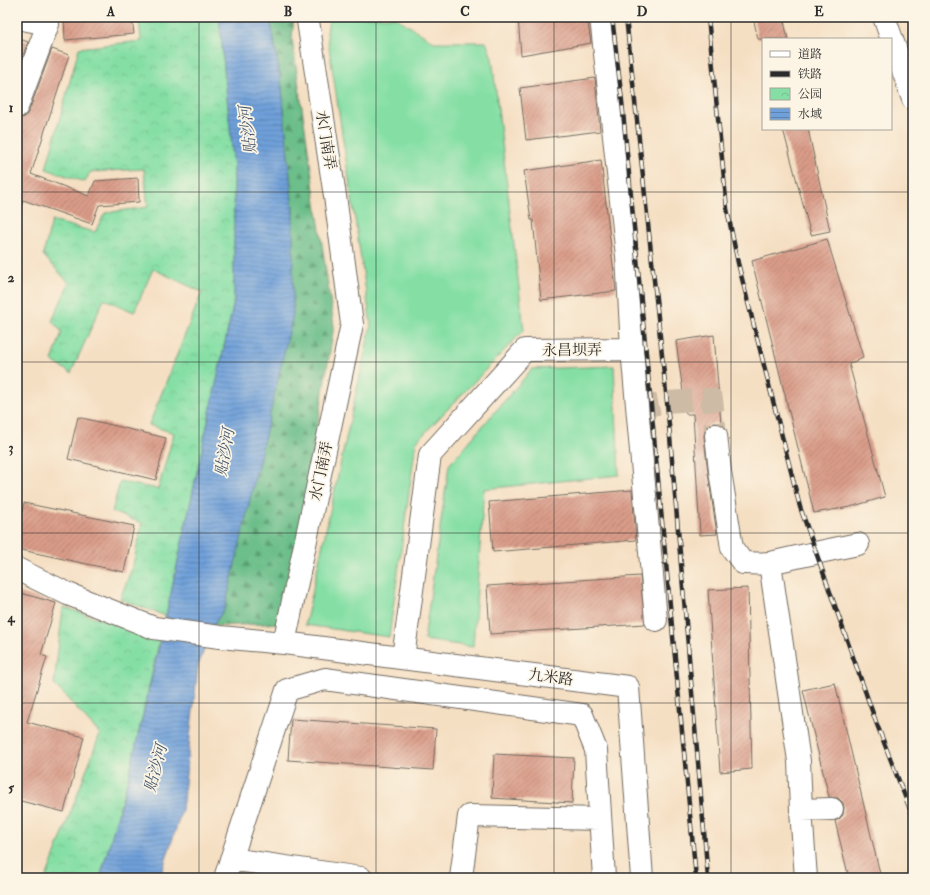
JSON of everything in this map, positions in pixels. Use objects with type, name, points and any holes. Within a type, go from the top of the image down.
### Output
[{"type":"street","points":[[601,17],[627,256],[632,349],[656,620]]},
{"type":"street","points":[[884,17],[891,38]]},
{"type":"street","points":[[17,18],[48,24],[17,107]]},
{"type":"street","name":"水门南弄","points":[[284,643],[352,324],[335,196],[308,21]]},
{"type":"street","points":[[892,40],[913,99]]},
{"type":"street","name":"永昌坝弄","points":[[403,658],[430,454],[525,350],[632,349]]},
{"type":"street","points":[[716,435],[732,548],[742,564],[770,563],[778,560],[810,555],[816,552],[858,544]]},
{"type":"street","points":[[770,563],[799,761],[806,878]]},
{"type":"street","points":[[17,569],[68,594],[154,628],[220,637],[284,643]]},
{"type":"street","name":"九米路","points":[[284,643],[628,687],[642,878]]},
{"type":"street","points":[[361,878],[228,868],[287,690],[325,679],[582,715],[596,750],[604,878]]},
{"type":"street","points":[[801,810],[832,809]]},
{"type":"street","points":[[461,878],[469,816],[600,819]]},
{"type":"green space","points":[[139,17],[219,17],[234,168],[234,301],[166,616],[120,599],[133,565],[142,523],[112,512],[120,482],[158,489],[174,433],[149,425],[202,292],[153,269],[134,312],[104,299],[71,373],[52,361],[62,332],[52,321],[69,283],[43,255],[52,221],[95,232],[105,213],[148,207],[144,169],[90,172],[85,182],[46,169],[79,48],[141,41]]},
{"type":"green space","points":[[270,17],[294,17],[292,39],[334,326],[285,623],[213,626],[225,608],[293,212],[282,88]]},
{"type":"green space","points":[[329,17],[395,17],[434,42],[486,42],[492,58],[524,330],[416,442],[389,637],[305,625],[371,325],[327,34]]},
{"type":"green space","points":[[614,366],[619,475],[484,489],[473,647],[424,640],[449,465],[532,369]]},
{"type":"green space","points":[[63,607],[160,638],[129,775],[100,878],[46,878],[100,734],[54,684]]},
{"type":"water","name":"贴沙河","points":[[219,17],[270,17],[282,88],[293,212],[293,315],[225,608],[213,626],[198,666],[182,810],[160,878],[100,878],[129,775],[166,616],[234,301],[234,168]]},
{"type":"building","points":[[64,17],[132,17],[134,34],[65,40]]},
{"type":"building","points":[[518,17],[587,17],[591,43],[521,55]]},
{"type":"building","points":[[753,17],[783,17],[788,38],[758,39]]},
{"type":"building","points":[[17,38],[28,42],[17,71]]},
{"type":"building","points":[[52,49],[69,55],[31,174],[89,196],[95,181],[138,178],[139,202],[99,205],[92,224],[23,200],[21,207],[17,206],[18,119],[25,117],[29,111]]},
{"type":"building","points":[[595,78],[600,131],[526,140],[520,88]]},
{"type":"building","points":[[783,130],[808,130],[830,231],[811,235]]},
{"type":"building","points":[[601,160],[616,291],[541,300],[533,220],[531,220],[524,171]]},
{"type":"building","points":[[827,239],[863,357],[849,364],[885,497],[850,507],[814,513],[752,261]]},
{"type":"building","points":[[714,335],[721,424],[715,423],[709,425],[705,430],[704,436],[717,534],[700,535],[693,414],[686,414],[676,341]]},
{"type":"building","points":[[78,417],[166,438],[156,480],[68,459]]},
{"type":"building","points":[[632,490],[636,540],[493,552],[489,502]]},
{"type":"building","points":[[24,503],[134,526],[124,572],[17,549],[17,536]]},
{"type":"building","points":[[640,576],[645,624],[490,634],[487,586]]},
{"type":"building","points":[[748,588],[752,769],[720,772],[708,590]]},
{"type":"building","points":[[17,592],[56,603],[41,655],[47,657],[27,722],[84,737],[64,812],[17,800]]},
{"type":"building","points":[[835,683],[881,878],[849,878],[835,821],[843,815],[843,803],[838,798],[829,797],[803,690]]},
{"type":"building","points":[[291,719],[436,729],[433,770],[288,760]]},
{"type":"building","points":[[494,754],[574,758],[572,803],[492,798]]},
{"type":"tunnel","points":[[637,408],[667,402],[712,399],[716,435]]},
{"type":"railway","points":[[612,17],[622,101],[696,878]]},
{"type":"railway","points":[[626,17],[667,402],[708,878]]},
{"type":"railway","points":[[708,17],[727,209],[738,263],[800,507],[876,722],[913,817]]}]
